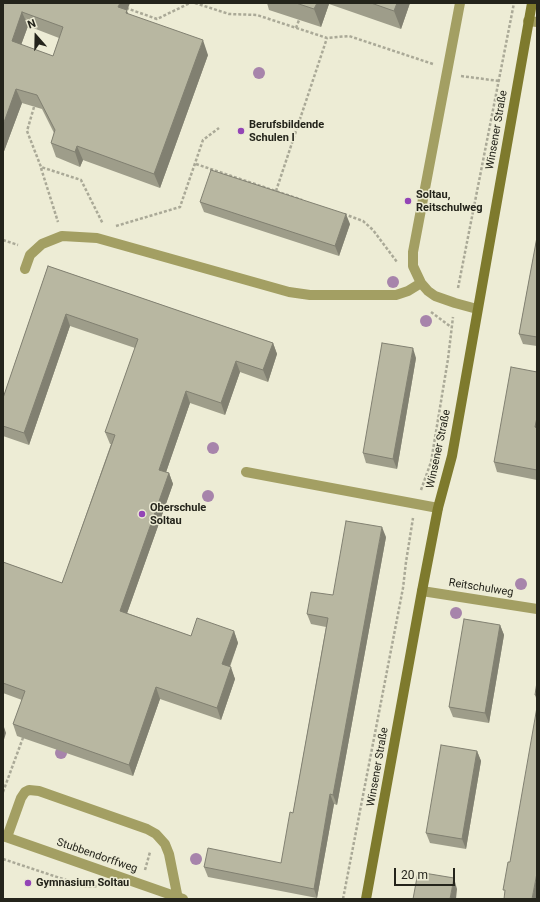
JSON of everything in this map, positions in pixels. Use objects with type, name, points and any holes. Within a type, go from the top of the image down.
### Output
[{"type":"main road","name":"Winsener Straße","points":[[366,899],[438,508],[452,456],[517,85],[533,22],[532,3]]},
{"type":"street","points":[[460,3],[413,252],[413,266],[421,283],[428,292],[455,303],[477,309]]},
{"type":"street","points":[[24,268],[30,255],[42,244],[62,236],[97,238],[289,292],[310,295],[396,295],[408,291],[421,283]]},
{"type":"street","points":[[246,472],[438,508]]},
{"type":"street","name":"Reitschulweg","points":[[422,591],[537,609]]},
{"type":"street","points":[[5,837],[22,795],[29,790],[33,790],[147,829],[156,834],[165,844],[169,854],[179,899]]},
{"type":"street","name":"Stubbendorffweg","points":[[5,837],[179,899]]},
{"type":"path","points":[[124,8],[157,19],[190,3]]},
{"type":"path","points":[[195,3],[230,14],[256,15],[326,38],[349,36],[432,64],[447,74],[517,85]]},
{"type":"path","points":[[343,899],[404,588],[406,562],[416,504],[431,462],[448,359],[455,303],[514,3]]},
{"type":"path","points":[[296,28],[300,20]]},
{"type":"path","points":[[276,191],[326,38]]},
{"type":"path","points":[[34,107],[26,131],[41,167],[62,236]]},
{"type":"path","points":[[106,229],[180,207],[203,140],[218,128]]},
{"type":"path","points":[[196,164],[305,201]]},
{"type":"path","points":[[41,167],[81,180],[106,229],[104,240]]},
{"type":"path","points":[[341,213],[362,221],[373,230],[397,262]]},
{"type":"path","points":[[3,792],[5,782],[24,732]]},
{"type":"path","points":[[140,884],[156,834]]},
{"type":"path","points":[[3,859],[87,887],[100,886]]},
{"type":"building","points":[[3,3],[120,3],[118,7],[127,10],[126,13],[203,40],[154,174],[77,146],[75,152],[51,143],[55,130],[37,95],[16,89],[3,125]],"holes":[[[22,12],[63,27],[53,56],[12,41]]]},
{"type":"building","points":[[296,3],[317,3],[314,9]]},
{"type":"building","points":[[371,3],[397,3],[394,11]]},
{"type":"building","points":[[211,170],[346,214],[335,246],[200,202]]},
{"type":"building","points":[[537,237],[537,337],[519,334]]},
{"type":"building","points":[[48,266],[273,343],[263,370],[236,361],[221,403],[186,391],[159,470],[169,473],[120,611],[191,636],[197,618],[234,631],[222,664],[231,667],[217,708],[156,687],[129,765],[13,724],[25,691],[3,683],[3,562],[62,583],[115,435],[105,432],[138,339],[66,314],[24,433],[3,426],[3,398]]},
{"type":"building","points":[[382,343],[413,348],[393,459],[363,453]]},
{"type":"building","points":[[511,367],[537,372],[537,417],[535,427],[537,428],[537,470],[494,462]]},
{"type":"building","points":[[346,521],[382,527],[333,795],[330,794],[314,889],[204,867],[208,848],[281,863],[290,812],[293,813],[328,618],[307,614],[311,592],[333,595]]},
{"type":"building","points":[[464,619],[500,625],[485,713],[449,707]]},
{"type":"building","points":[[537,682],[537,695],[535,695]]},
{"type":"building","points":[[537,707],[537,873],[532,899],[504,899],[505,890],[503,890],[508,862],[510,862]]},
{"type":"building","points":[[441,745],[477,751],[462,839],[426,833]]},
{"type":"building","points":[[418,872],[454,878],[450,899],[413,899]]},
{"type":"place","name":"Berufsbildende Schulen I","points":[[241,131]]},
{"type":"place","name":"Soltau, Reitschulweg","points":[[408,201]]},
{"type":"place","name":"Oberschule Soltau","points":[[142,514]]},
{"type":"place","name":"Gymnasium Soltau","points":[[28,883]]}]
